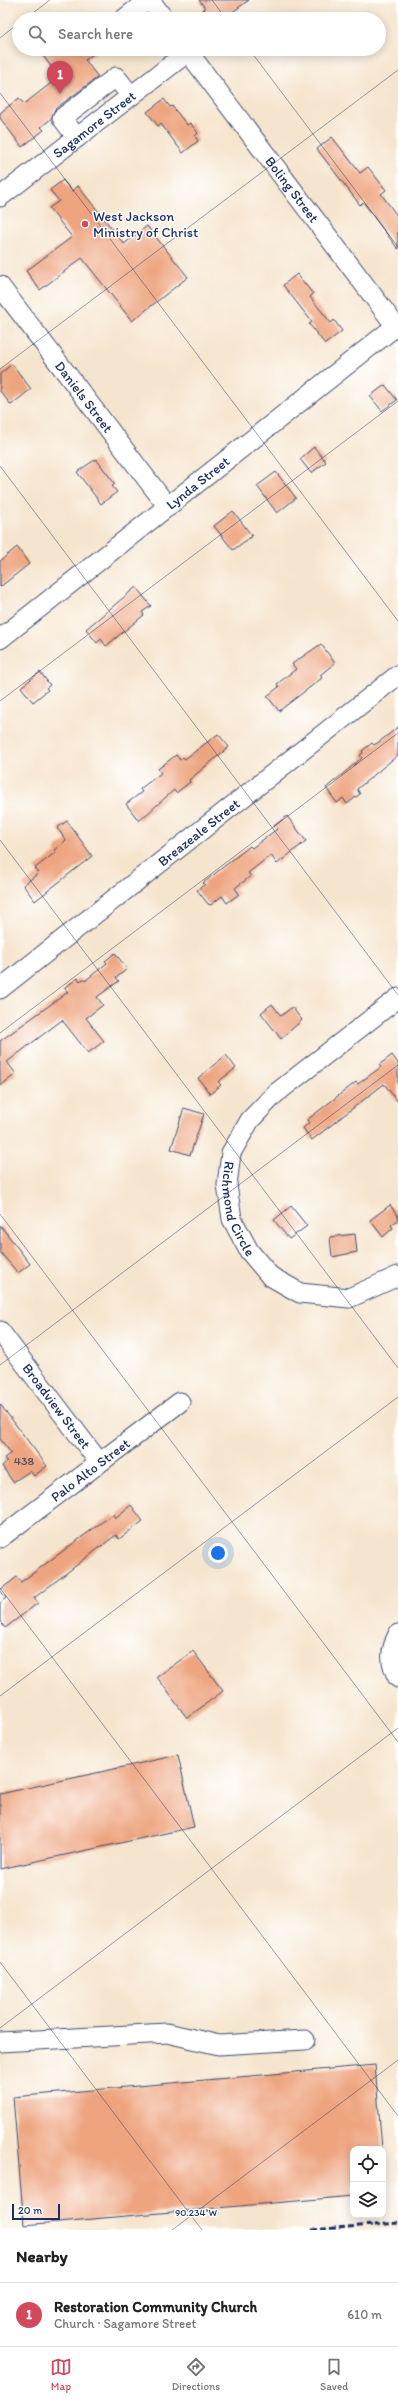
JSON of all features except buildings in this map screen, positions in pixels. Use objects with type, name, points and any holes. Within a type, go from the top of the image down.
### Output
[{"type":"street","points":[[133,12],[149,0],[158,12]]},
{"type":"street","name":"Sagamore Street","points":[[0,197],[131,96],[180,56]]},
{"type":"street","name":"Boling Street","points":[[192,56],[397,327]]},
{"type":"street","points":[[77,138],[62,118],[116,77],[131,96]]},
{"type":"street","name":"Daniels Street","points":[[0,286],[168,507]]},
{"type":"street","name":"Lynda Street","points":[[0,639],[397,327]]},
{"type":"street","name":"Breazeale Street","points":[[0,989],[398,675]]},
{"type":"street","name":"Richmond Circle","points":[[398,998],[276,1094],[250,1120],[231,1153],[227,1185],[232,1219],[249,1251],[270,1276],[300,1293],[349,1298],[398,1276]]},
{"type":"street","name":"Broadview Street","points":[[0,1331],[99,1462]]},
{"type":"street","name":"Palo Alto Street","points":[[0,1538],[180,1402]]},
{"type":"street","points":[[398,1634],[391,1649],[393,1668],[398,1678]]},
{"type":"street","points":[[0,2042],[167,2033],[219,2045],[305,2040]]},
{"type":"railway","points":[[312,2230],[398,2223]]},
{"type":"place","name":"Restoration Community Church","points":[[60,94]]},
{"type":"place","name":"West Jackson Ministry of Christ","points":[[85,224]]}]
